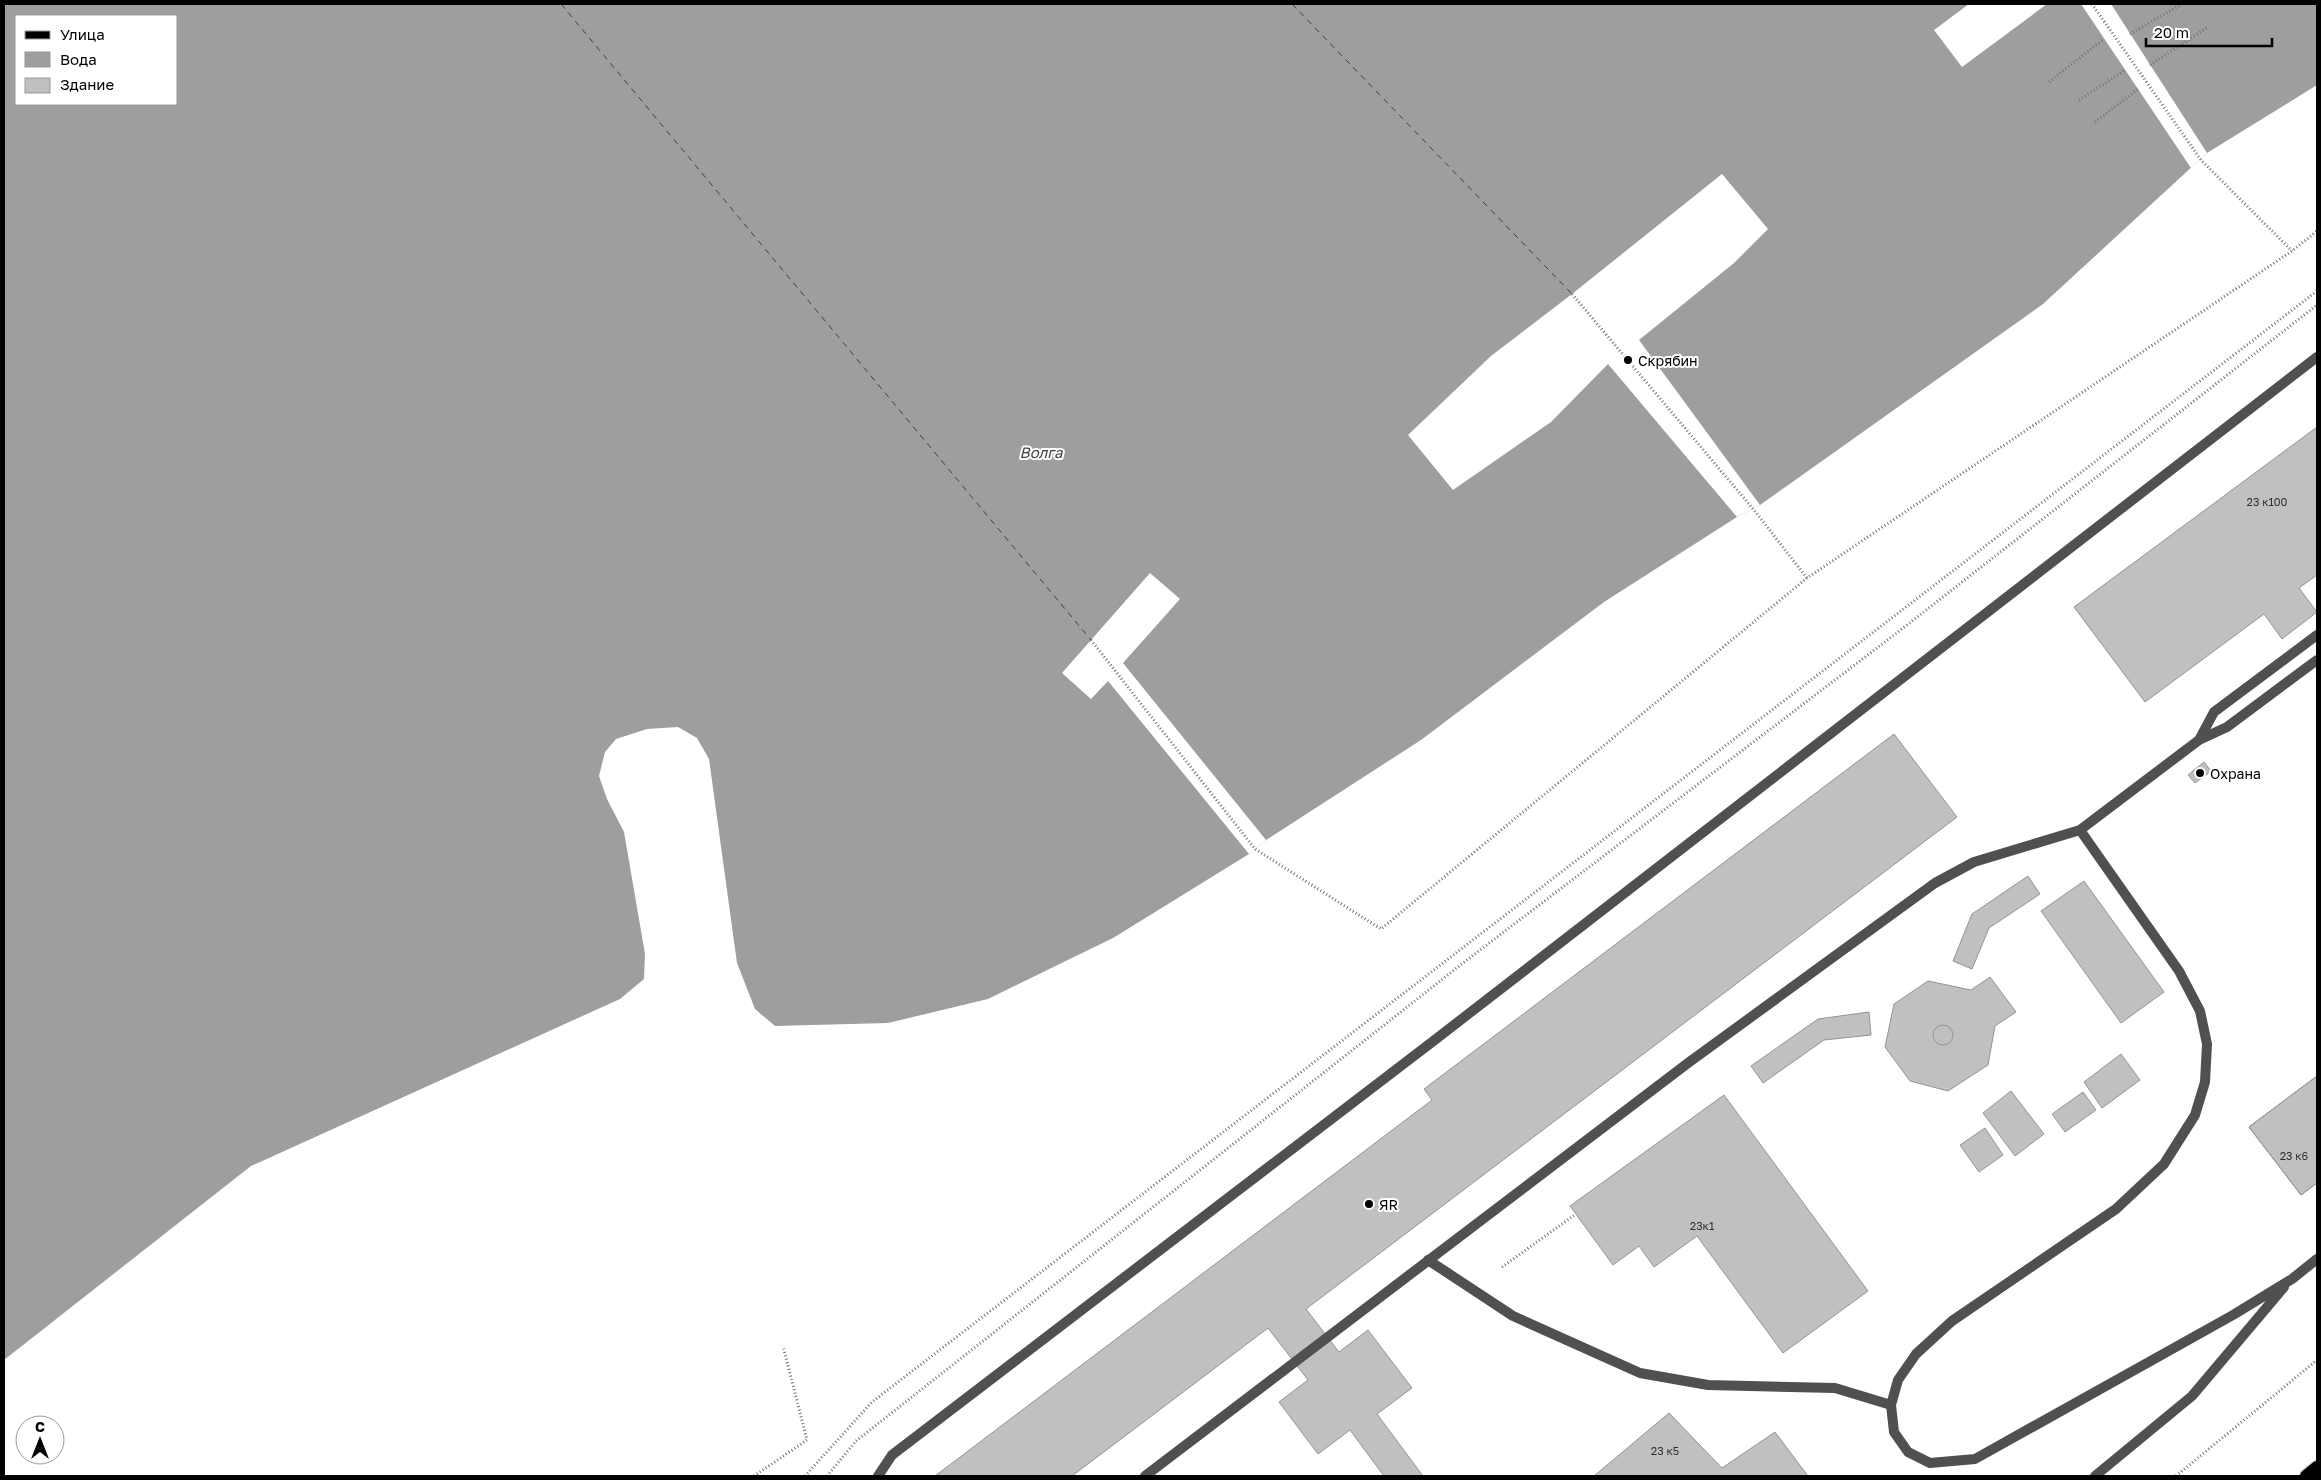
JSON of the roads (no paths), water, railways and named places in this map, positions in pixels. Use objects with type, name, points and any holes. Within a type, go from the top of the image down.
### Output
[{"type":"main road","points":[[2306,1476],[2317,1467]]},
{"type":"lane","points":[[878,1476],[892,1455],[1444,1033],[2317,357]]},
{"type":"lane","points":[[2199,740],[2214,712],[2317,635]]},
{"type":"lane","points":[[1145,1476],[1688,1063],[1935,883],[1974,862],[2080,830],[2199,740],[2227,727],[2317,660]]},
{"type":"lane","points":[[2080,830],[2179,971],[2200,1011],[2207,1044],[2205,1082],[2195,1115],[2164,1164],[2116,1209],[1952,1321],[1916,1354],[1898,1380],[1891,1405],[1894,1432],[1908,1452],[1930,1463],[1975,1458],[2233,1315],[2292,1279],[2317,1259]]},
{"type":"lane","points":[[1428,1260],[1513,1316],[1640,1373],[1708,1385],[1835,1388],[1891,1405]]},
{"type":"lane","points":[[2095,1476],[2192,1396],[2292,1279]]},
{"type":"water","name":"Волга","points":[[4,4],[2317,4],[2317,85],[2207,153],[2043,304],[1760,505],[1737,517],[1604,602],[1421,740],[1266,840],[1249,854],[1113,938],[988,999],[888,1023],[775,1026],[755,1009],[737,963],[709,759],[697,738],[678,727],[647,729],[616,739],[605,752],[599,776],[607,799],[624,832],[645,954],[644,979],[620,999],[251,1166],[4,1360]]},
{"type":"place","name":"Скрябин","points":[[1628,360]]},
{"type":"place","name":"Охрана","points":[[2200,773]]},
{"type":"place","name":"ЯR","points":[[1369,1204]]}]
